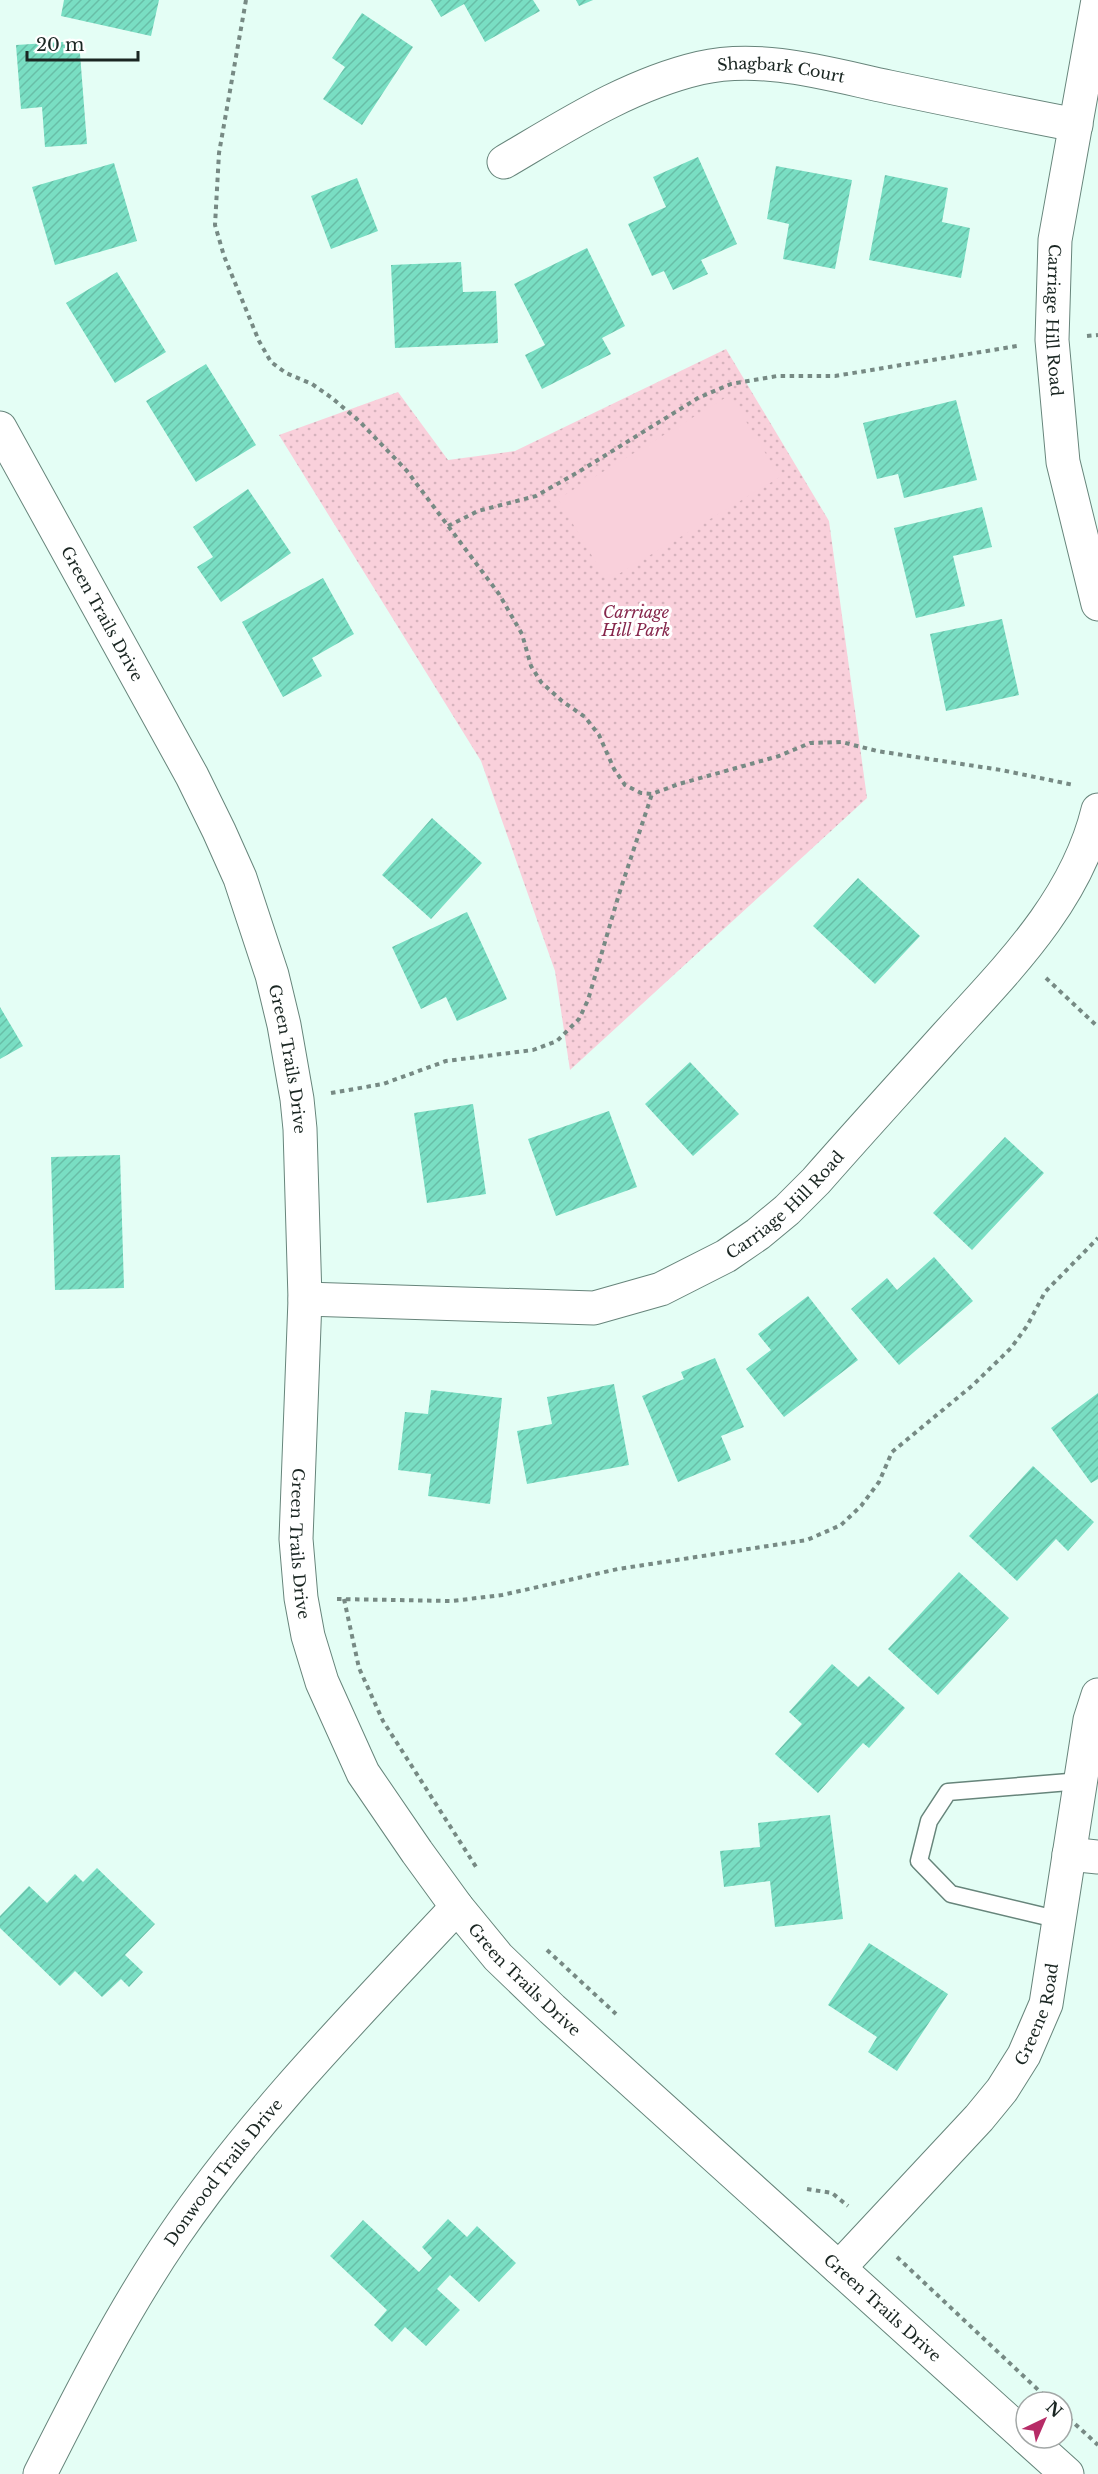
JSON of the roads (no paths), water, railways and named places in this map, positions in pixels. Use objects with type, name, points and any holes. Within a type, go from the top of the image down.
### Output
[{"type":"street","name":"Carriage Hill Road","points":[[1098,0],[1055,240],[1052,340],[1063,462],[1098,598]]},
{"type":"street","name":"Shagbark Court","points":[[504,162],[604,104],[650,83],[702,68],[755,62],[816,72],[1076,125]]},
{"type":"street","name":"Green Trails Drive","points":[[0,428],[192,776],[240,878],[266,952],[284,1025],[297,1099],[305,1299],[296,1539],[301,1598],[308,1636],[322,1682],[363,1773],[456,1907],[498,1957],[552,2009],[1014,2427]]},
{"type":"street","name":"Carriage Hill Road","points":[[305,1299],[594,1308],[661,1289],[726,1256],[787,1210],[824,1172],[1020,953],[1047,919],[1072,880],[1091,839],[1098,810]]},
{"type":"street","name":"Greene Road","points":[[838,2268],[979,2118],[1002,2090],[1019,2064],[1046,2004],[1060,1920],[1084,1856],[1081,1781],[1090,1720],[1098,1695]]},
{"type":"street","name":"Donwood Trails Drive","points":[[40,2474],[97,2363],[131,2303],[173,2237],[225,2165],[270,2110],[456,1907]]},
{"type":"street","name":"Green Trails Drive","points":[[1040,2450],[1067,2474]]},
{"type":"lane","points":[[1060,1920],[951,1894],[919,1861],[928,1821],[948,1792],[1081,1781]]},
{"type":"park label","name":"Carriage Hill Park","points":[[636,621]]}]
